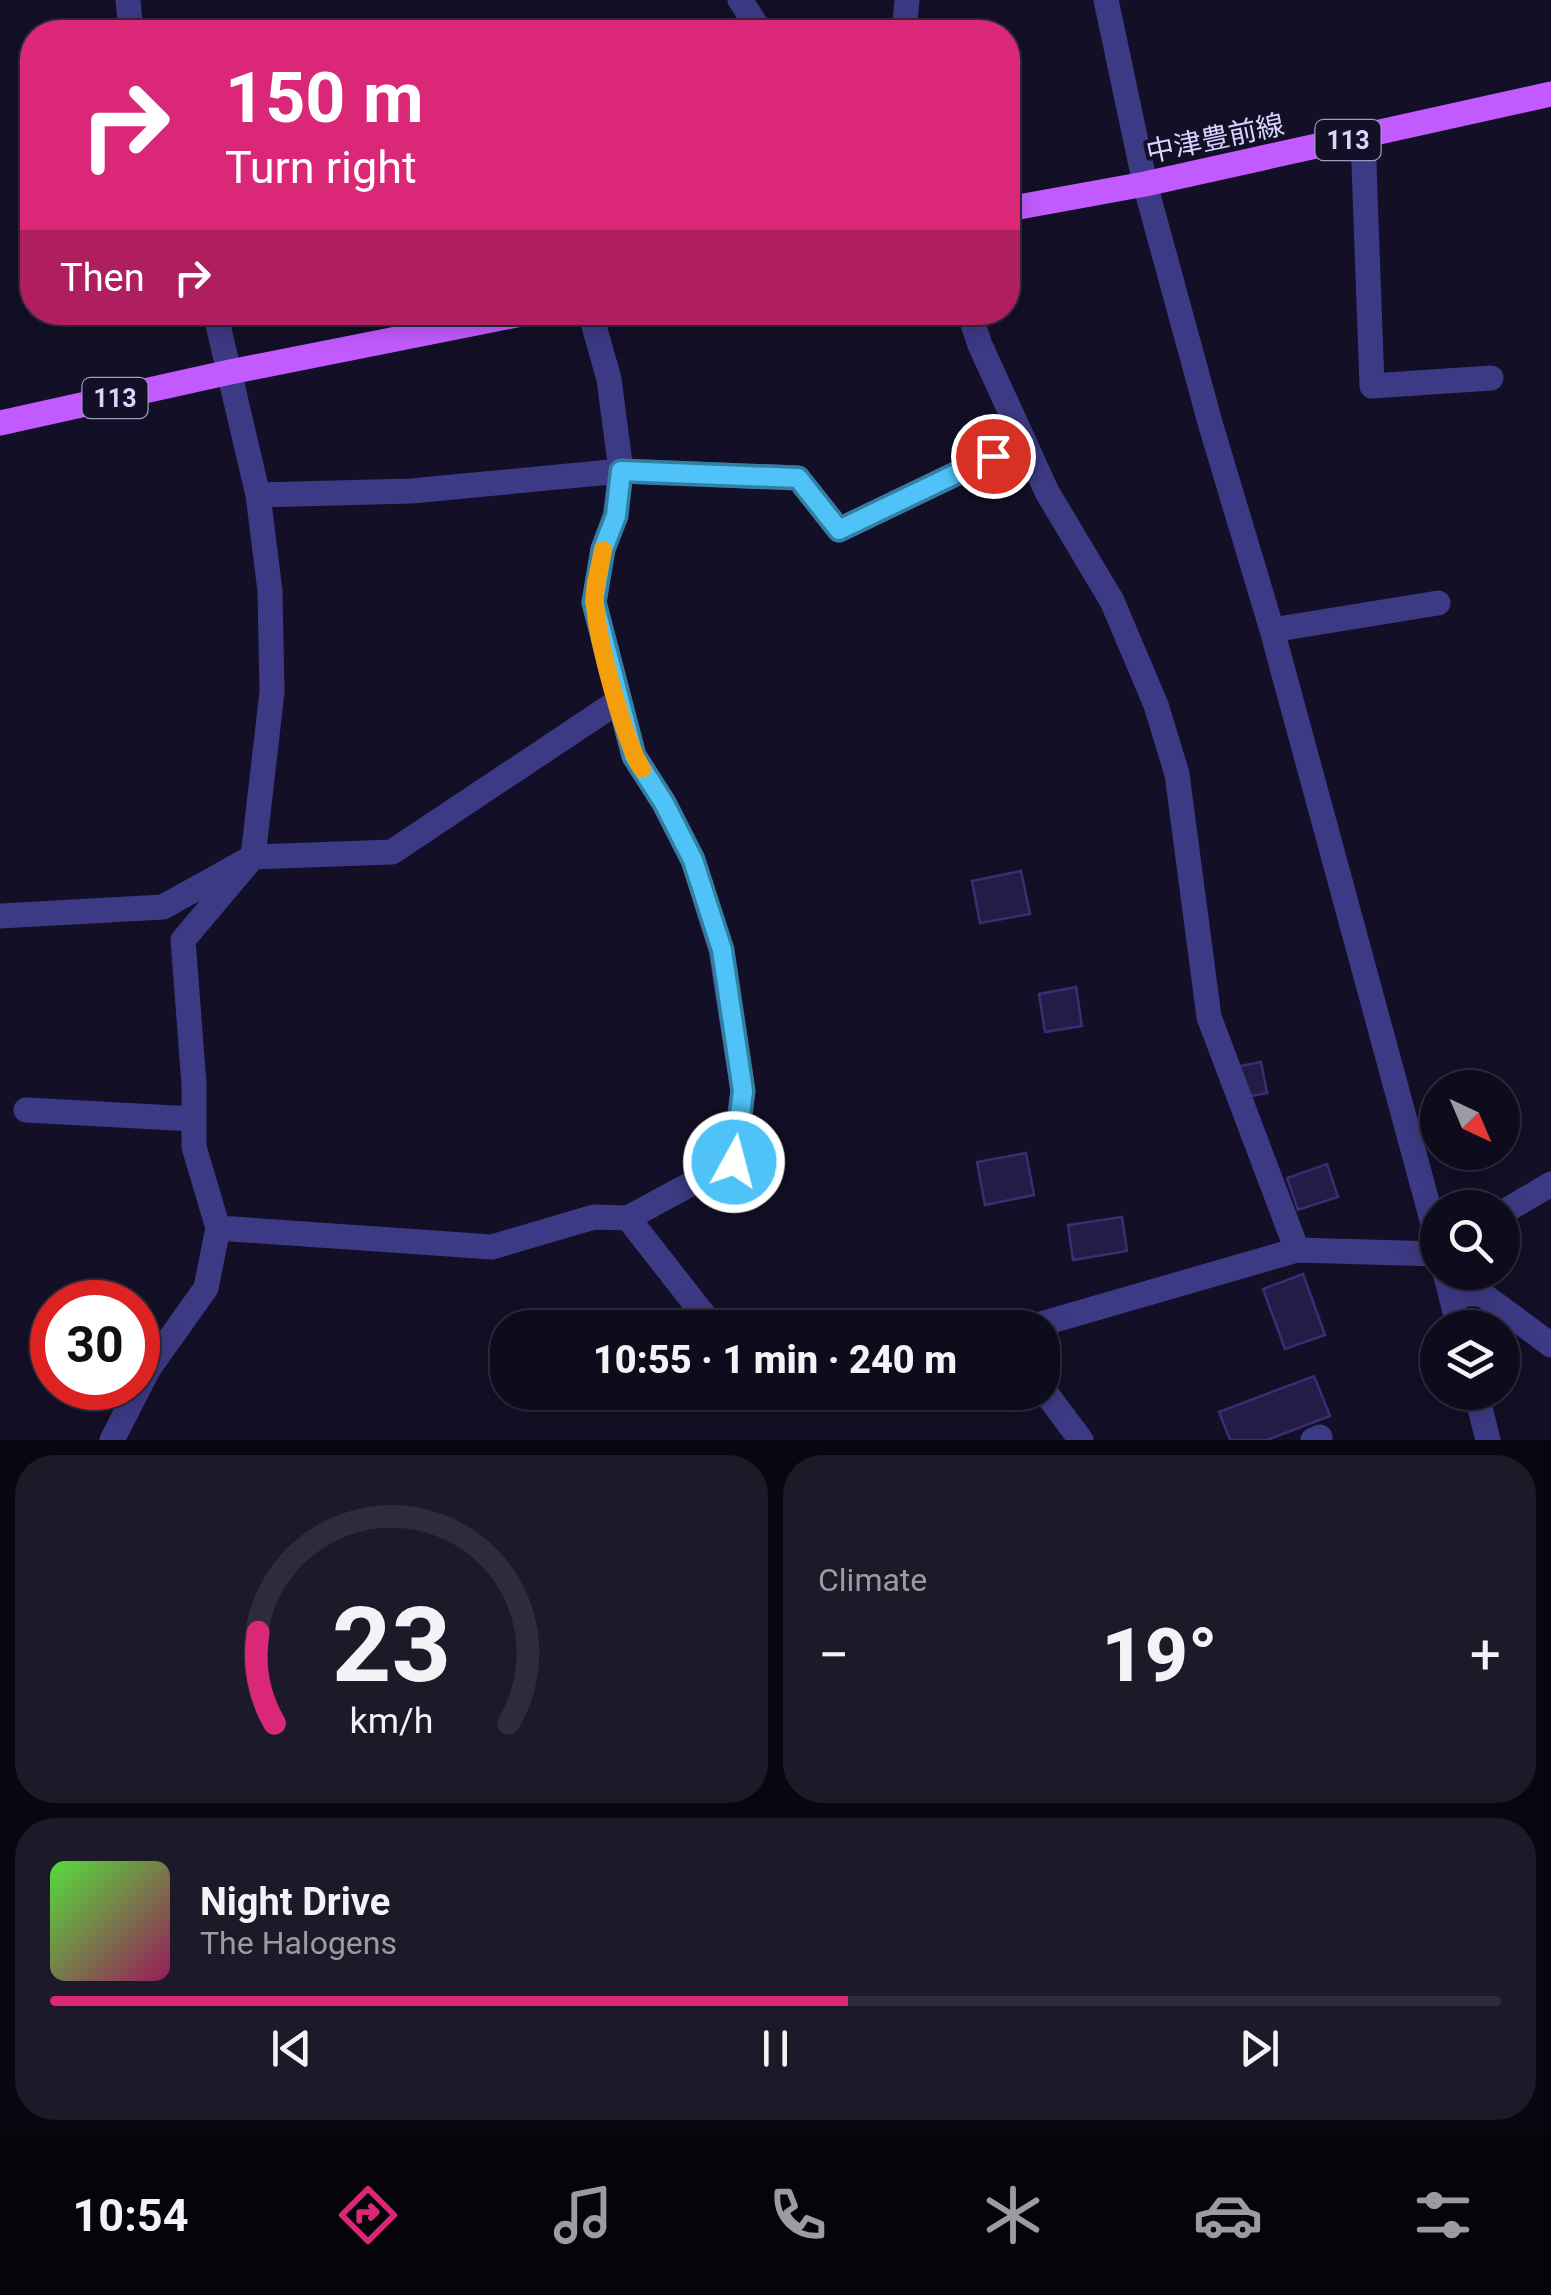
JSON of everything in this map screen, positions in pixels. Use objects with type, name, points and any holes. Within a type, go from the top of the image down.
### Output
[{"type":"main road","name":"中津豊前線","points":[[1020,207],[1145,184],[1551,94]]},
{"type":"main road","name":"113","points":[[0,423],[467,325]]},
{"type":"street","points":[[1106,0],[1145,184],[1272,630],[1423,1190]]},
{"type":"street","points":[[1362,136],[1372,386],[1491,378]]},
{"type":"street","points":[[112,1440],[149,1368],[206,1288],[218,1228],[194,1147],[183,940],[253,857],[272,692],[270,591],[258,495],[217,325]]},
{"type":"street","points":[[218,1228],[492,1247],[594,1217],[628,1218],[734,1162],[743,1091],[722,950],[693,860],[634,756],[594,602],[603,549],[616,516],[621,471],[609,380],[594,325]]},
{"type":"street","points":[[973,325],[1048,492],[1112,601],[1156,706],[1177,774],[1208,1017],[1298,1250]]},
{"type":"street","points":[[258,495],[411,491],[621,471],[798,478],[839,530],[1024,441]]},
{"type":"street","points":[[1272,630],[1438,603]]},
{"type":"street","points":[[0,916],[164,907],[253,857],[392,852],[617,702]]},
{"type":"street","points":[[26,1110],[194,1119]]},
{"type":"street","points":[[1520,1202],[1551,1184]]},
{"type":"street","points":[[628,1218],[700,1310]]},
{"type":"street","points":[[1060,1319],[1298,1250],[1420,1242]]},
{"type":"street","points":[[1470,1290],[1482,1294],[1551,1345]]},
{"type":"street","points":[[1058,1410],[1081,1440]]},
{"type":"street","points":[[1480,1410],[1488,1440]]},
{"type":"building","points":[[1021,871],[1030,914],[980,923],[972,881]]},
{"type":"building","points":[[1076,987],[1082,1026],[1045,1032],[1039,994]]},
{"type":"building","points":[[1261,1062],[1267,1093],[1241,1098],[1235,1067]]},
{"type":"building","points":[[1026,1153],[1034,1195],[985,1205],[977,1162]]},
{"type":"building","points":[[1327,1164],[1338,1197],[1298,1210],[1287,1178]]},
{"type":"building","points":[[1122,1217],[1127,1251],[1073,1260],[1068,1225]]},
{"type":"building","points":[[1303,1274],[1325,1335],[1285,1349],[1263,1289]]},
{"type":"building","points":[[1314,1376],[1330,1416],[1267,1440],[1230,1440],[1219,1412]]},
{"type":"slow traffic","points":[[603,550],[594,602],[622,718],[642,769]]},
{"type":"route","points":[[734,1162],[743,1091],[722,950],[693,860],[634,756],[594,602],[603,549],[616,516],[621,471],[798,478],[839,530],[993,456]]}]
